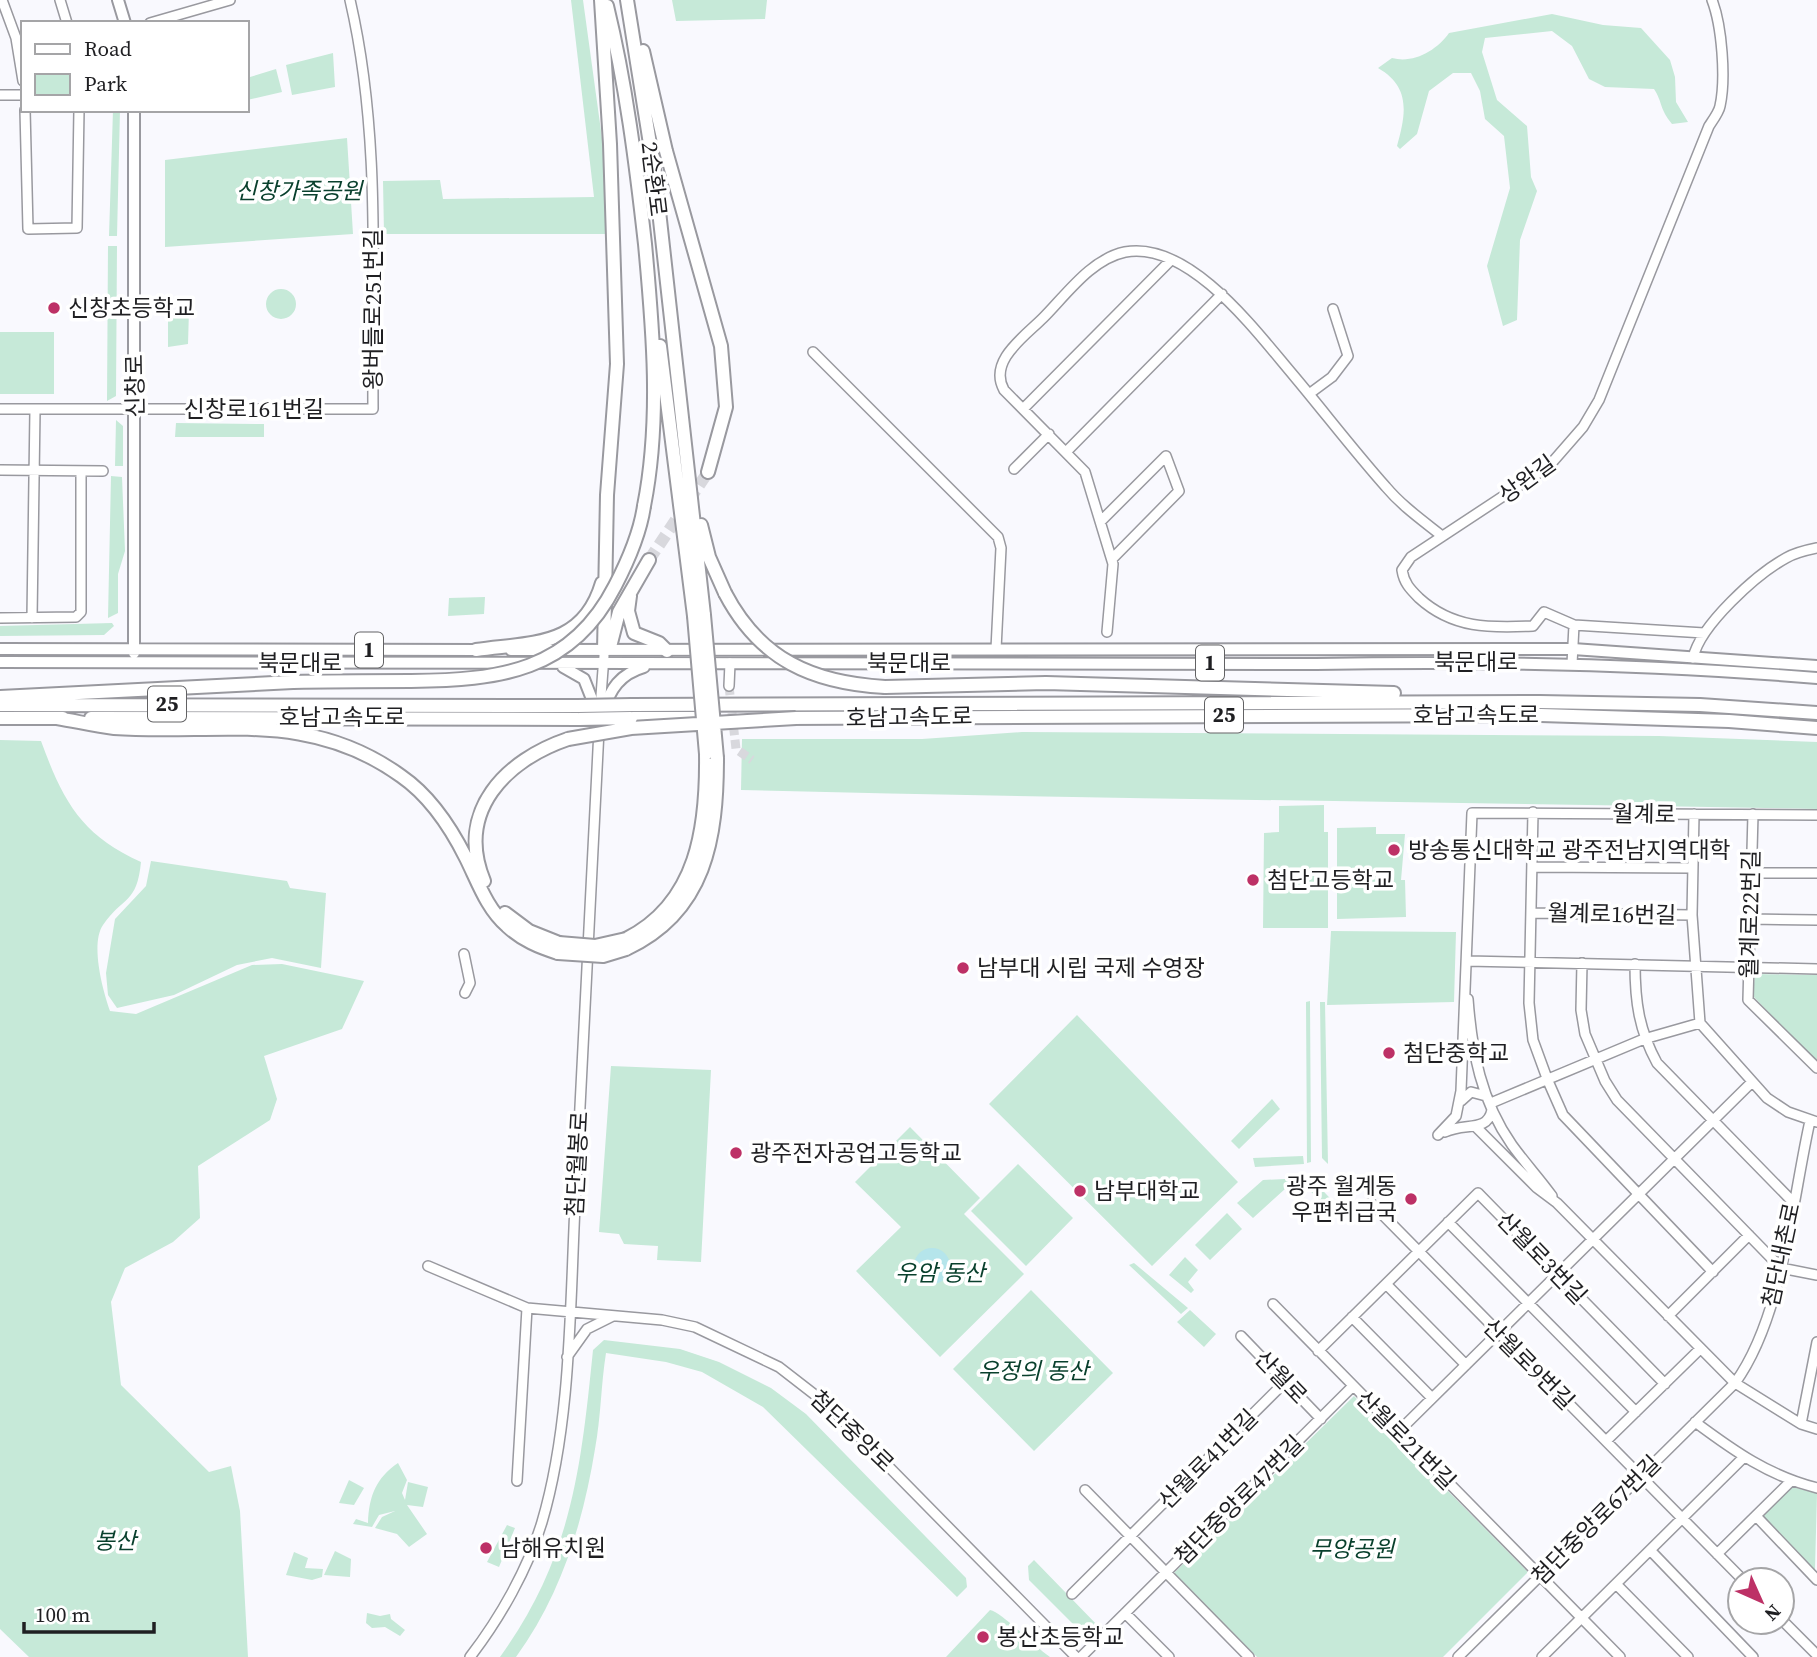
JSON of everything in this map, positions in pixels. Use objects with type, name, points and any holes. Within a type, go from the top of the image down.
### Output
[{"type":"highway","name":"2순환로","points":[[603,0],[620,57],[640,195],[650,301]]},
{"type":"highway","points":[[603,0],[617,363],[605,562],[603,657]]},
{"type":"highway","name":"2순환로","points":[[629,0],[654,175],[674,358]]},
{"type":"highway","points":[[629,0],[666,151],[721,346],[726,407],[708,472]]},
{"type":"highway","points":[[0,697],[293,682],[457,680],[492,677],[524,669],[577,639],[601,613],[630,556],[644,506],[654,409],[650,301]]},
{"type":"highway","points":[[650,301],[657,322],[699,615]]},
{"type":"highway","points":[[674,358],[703,538],[725,593],[743,623],[781,659],[819,678],[886,687],[1046,683],[1203,685],[1477,694],[1540,702]]},
{"type":"highway","points":[[57,718],[113,728],[286,730],[326,737],[355,748],[404,778],[438,812],[485,897],[506,926],[535,945],[559,948],[595,946],[633,935],[670,905],[691,871],[703,827],[706,793],[699,615],[674,358]]},
{"type":"highway","points":[[603,657],[611,643],[613,626],[649,560]]},
{"type":"highway","points":[[476,650],[546,641],[574,629],[597,597],[605,562]]},
{"type":"highway","points":[[631,592],[628,611],[634,633],[659,643],[667,651]]},
{"type":"highway","name":"호남고속도로","points":[[0,718],[1540,702],[1700,705],[1817,713]]},
{"type":"highway","name":"호남고속도로","points":[[0,705],[579,712]]},
{"type":"highway","name":"호남고속도로","points":[[631,711],[796,718],[1541,715],[1729,720],[1817,728]]},
{"type":"highway","points":[[559,948],[529,931],[501,910],[481,875],[476,841],[485,805],[504,774],[535,751],[568,739],[631,728],[796,718]]},
{"type":"main road","points":[[118,0],[124,21]]},
{"type":"main road","name":"신창로","points":[[134,112],[134,663]]},
{"type":"main road","name":"북문대로","points":[[0,649],[476,650],[603,657],[660,664],[1485,661],[1817,678]]},
{"type":"main road","name":"북문대로","points":[[0,662],[546,664],[667,651],[1573,649],[1817,666]]},
{"type":"main road","points":[[546,664],[568,668],[584,679],[593,697],[599,724]]},
{"type":"main road","points":[[599,724],[609,695],[618,680],[631,671],[660,664]]},
{"type":"street","points":[[2,0],[16,37],[21,68]]},
{"type":"street","points":[[60,0],[66,21]]},
{"type":"street","points":[[154,21],[189,5],[230,0]]},
{"type":"street","name":"왕버들로251번길","points":[[350,0],[369,126],[373,204],[373,409]]},
{"type":"street","name":"상완길","points":[[1704,633],[1574,625],[1544,612],[1533,626],[1474,626],[1447,619],[1409,588],[1402,570],[1411,557],[1549,466],[1583,427],[1599,400],[1709,125],[1720,108],[1721,56],[1717,11],[1712,0]]},
{"type":"street","points":[[0,95],[21,95]]},
{"type":"street","points":[[25,112],[27,229],[77,228],[79,112]]},
{"type":"street","points":[[1107,632],[1112,559],[1085,472],[999,381],[1002,360],[1101,262],[1125,252],[1152,253],[1170,261],[1222,294],[1258,332],[1387,488],[1442,536]]},
{"type":"street","points":[[1023,409],[1170,261]]},
{"type":"street","points":[[1067,451],[1222,294]]},
{"type":"street","points":[[1309,394],[1332,377],[1348,356],[1333,309]]},
{"type":"street","points":[[813,352],[998,537],[1001,548],[996,649]]},
{"type":"street","name":"신창로161번길","points":[[0,409],[373,409]]},
{"type":"street","points":[[32,618],[35,410]]},
{"type":"street","points":[[1014,469],[1049,434]]},
{"type":"street","points":[[1101,522],[1166,456],[1179,491],[1112,559]]},
{"type":"street","points":[[0,470],[103,471]]},
{"type":"street","points":[[0,618],[76,617],[80,612],[81,471]]},
{"type":"street","points":[[1693,658],[1704,633],[1766,573],[1786,558],[1817,548]]},
{"type":"street","points":[[1572,664],[1574,625]]},
{"type":"street","name":"첨단월봉로","points":[[470,1657],[503,1607],[542,1521],[559,1430],[569,1310],[603,657]]},
{"type":"street","points":[[729,686],[730,663]]},
{"type":"street","points":[[1533,812],[1530,962],[1533,1041],[1548,1081],[1563,1115],[1713,1272]]},
{"type":"street","name":"월계로","points":[[1467,961],[1472,813],[1817,815]]},
{"type":"street","name":"월계로16번길","points":[[1694,814],[1692,915],[1699,1023]]},
{"type":"street","name":"월계로22번길","points":[[1753,814],[1748,1000],[1817,1068]]},
{"type":"street","name":"월계로16번길","points":[[1533,867],[1692,868]]},
{"type":"street","points":[[1751,873],[1817,873]]},
{"type":"street","name":"월계로16번길","points":[[1532,913],[1692,915]]},
{"type":"street","points":[[1750,919],[1817,920]]},
{"type":"street","points":[[464,954],[470,983],[465,993]]},
{"type":"street","points":[[1557,1203],[1461,1118],[1459,1105],[1467,961],[1817,970]]},
{"type":"street","points":[[1582,963],[1581,1010],[1594,1060],[1618,1100],[1781,1268],[1817,1275]]},
{"type":"street","points":[[1635,964],[1635,1003],[1644,1039],[1657,1063],[1792,1200]]},
{"type":"street","points":[[1466,979],[1477,1071],[1512,1145],[1557,1203],[1735,1383],[1801,1424],[1817,1429]]},
{"type":"street","points":[[1490,1103],[1644,1039],[1699,1023],[1752,1082],[1788,1112],[1813,1121]]},
{"type":"street","points":[[1398,1432],[1752,1082]]},
{"type":"street","points":[[1471,1092],[1490,1103],[1485,1123],[1459,1125],[1438,1135],[1456,1116],[1459,1105],[1471,1092]]},
{"type":"street","name":"첨단내촌로","points":[[1735,1383],[1752,1359],[1781,1268],[1792,1200],[1813,1121]]},
{"type":"street","name":"산월로3번길","points":[[1419,1251],[1478,1193],[1665,1384]]},
{"type":"street","name":"산월로9번길","points":[[1371,1203],[1729,1566]]},
{"type":"street","points":[[1448,1222],[1636,1412]]},
{"type":"street","name":"첨단내촌로","points":[[1668,1316],[1749,1235]]},
{"type":"street","points":[[1318,1351],[1419,1251]]},
{"type":"street","points":[[428,1266],[527,1308],[517,1481]]},
{"type":"street","points":[[1386,1284],[1466,1365]]},
{"type":"street","name":"산월로21번길","points":[[1273,1304],[1620,1657]]},
{"type":"street","name":"첨단중앙로","points":[[527,1308],[616,1315],[695,1327],[746,1349],[807,1387],[1079,1657]]},
{"type":"street","points":[[565,1362],[587,1329],[616,1315]]},
{"type":"street","points":[[1352,1317],[1432,1398]]},
{"type":"street","name":"산월로","points":[[1241,1336],[1321,1419]]},
{"type":"street","points":[[1801,1424],[1814,1374],[1817,1342]]},
{"type":"street","points":[[1606,1441],[1700,1349]]},
{"type":"street","name":"산월로41번길","points":[[1072,1594],[1285,1382]]},
{"type":"street","name":"첨단중앙로67번길","points":[[1458,1657],[1735,1383]]},
{"type":"street","name":"첨단중앙로47번길","points":[[1079,1657],[1353,1386]]},
{"type":"street","points":[[1695,1422],[1742,1458],[1791,1481],[1817,1488]]},
{"type":"street","points":[[1542,1657],[1742,1458]]},
{"type":"street","points":[[1717,1554],[1791,1481]]},
{"type":"street","points":[[1085,1490],[1249,1657]]},
{"type":"street","points":[[1756,1516],[1817,1579]]},
{"type":"street","points":[[1650,1550],[1753,1657]]},
{"type":"street","points":[[1616,1584],[1688,1657]]},
{"type":"street","points":[[1125,1613],[1169,1657]]},
{"type":"street","points":[[1796,1634],[1816,1655]]},
{"type":"street","points":[[1550,1648],[1559,1657]]},
{"type":"green space","points":[[571,0],[583,0],[605,160],[608,234],[384,234],[383,181],[440,180],[443,199],[594,197]]},
{"type":"green space","points":[[672,0],[767,0],[765,19],[676,21]]},
{"type":"green space","points":[[1552,14],[1603,25],[1641,28],[1670,60],[1675,77],[1676,102],[1688,122],[1672,124],[1654,89],[1605,87],[1589,79],[1572,46],[1552,31],[1485,38],[1482,52],[1497,100],[1527,126],[1531,177],[1537,191],[1520,240],[1517,320],[1503,326],[1487,266],[1510,188],[1504,136],[1485,119],[1480,91],[1471,73],[1453,73],[1429,91],[1417,134],[1400,149],[1397,146],[1404,112],[1401,93],[1389,75],[1378,68],[1392,58],[1408,59],[1424,54],[1438,45],[1449,33]]},
{"type":"green space","points":[[333,53],[335,87],[292,95],[286,65]]},
{"type":"green space","points":[[276,69],[282,92],[248,100],[248,76]]},
{"type":"green space","points":[[113,112],[120,112],[117,236],[109,236]]},
{"type":"green space","name":"신창가족공원","points":[[347,138],[353,234],[165,247],[165,160]]},
{"type":"green space","points":[[108,246],[117,246],[116,396],[107,401]]},
{"type":"green space","points":[[281,289],[292,293],[296,304],[292,315],[281,319],[270,315],[266,304],[270,293]]},
{"type":"green space","points":[[189,310],[188,344],[168,347],[168,311]]},
{"type":"green space","points":[[0,332],[54,332],[54,394],[0,394]]},
{"type":"green space","points":[[116,420],[123,426],[123,466],[115,466]]},
{"type":"green space","points":[[176,423],[264,424],[264,437],[175,437]]},
{"type":"green space","points":[[111,476],[122,477],[125,551],[118,574],[118,613],[108,618]]},
{"type":"green space","points":[[485,597],[484,614],[448,616],[449,598]]},
{"type":"green space","points":[[112,623],[114,626],[104,635],[0,636],[0,626]]},
{"type":"green space","points":[[1022,732],[1659,736],[1817,742],[1817,809],[741,790],[742,739],[922,739]]},
{"type":"green space","name":"봉산","points":[[0,740],[41,741],[57,781],[77,814],[103,840],[141,862],[132,893],[110,916],[99,933],[99,968],[110,1011],[136,1014],[252,965],[282,964],[364,981],[342,1029],[264,1056],[277,1099],[270,1120],[198,1166],[200,1218],[173,1242],[125,1268],[111,1302],[121,1385],[209,1472],[231,1466],[240,1511],[248,1657],[29,1657],[0,1629]]},
{"type":"green space","points":[[1324,805],[1324,832],[1328,832],[1328,928],[1263,928],[1264,833],[1279,832],[1279,806]]},
{"type":"green space","points":[[1376,827],[1376,834],[1405,834],[1401,880],[1405,880],[1406,917],[1337,919],[1337,828]]},
{"type":"green space","points":[[151,861],[287,881],[290,888],[326,893],[321,968],[272,958],[237,965],[174,995],[117,1008],[108,995],[106,973],[115,919],[146,886]]},
{"type":"green space","points":[[1331,931],[1456,932],[1454,1002],[1327,1005]]},
{"type":"green space","points":[[1755,974],[1817,975],[1817,1063],[1753,996]]},
{"type":"green space","points":[[1310,1001],[1311,1162],[1307,1163],[1306,1002]]},
{"type":"green space","points":[[1320,1002],[1325,1002],[1328,1164],[1322,1158]]},
{"type":"green space","points":[[1077,1015],[1238,1182],[1152,1266],[989,1104]]},
{"type":"green space","points":[[611,1066],[711,1070],[701,1262],[657,1260],[658,1246],[624,1244],[619,1234],[599,1232]]},
{"type":"green space","points":[[1272,1099],[1280,1109],[1239,1149],[1231,1141]]},
{"type":"green space","name":"우암 동산","points":[[910,1127],[980,1198],[964,1214],[1024,1274],[940,1357],[856,1271],[901,1227],[855,1182]]},
{"type":"green space","points":[[1303,1156],[1304,1164],[1255,1167],[1253,1158]]},
{"type":"green space","points":[[1018,1164],[1073,1218],[1026,1266],[971,1211]]},
{"type":"green space","points":[[1304,1178],[1285,1189],[1253,1218],[1237,1203],[1263,1180]]},
{"type":"green space","points":[[1311,1178],[1342,1211],[1337,1217],[1301,1182]]},
{"type":"green space","points":[[1227,1213],[1242,1229],[1210,1260],[1195,1245]]},
{"type":"green space","points":[[1185,1257],[1198,1270],[1188,1282],[1194,1290],[1191,1293],[1169,1275]]},
{"type":"green space","points":[[1134,1263],[1188,1308],[1181,1314],[1129,1265]]},
{"type":"green space","name":"우정의 동산","points":[[1031,1290],[1113,1373],[1034,1451],[953,1369]]},
{"type":"green space","points":[[1190,1310],[1216,1334],[1204,1347],[1177,1322]]},
{"type":"green space","points":[[604,1340],[680,1349],[719,1362],[771,1388],[806,1414],[966,1578],[967,1587],[957,1597],[763,1407],[702,1372],[666,1362],[606,1353],[590,1477],[568,1558],[546,1609],[516,1657],[500,1657],[524,1620],[558,1547],[569,1510],[584,1434],[593,1350]]},
{"type":"green space","name":"무양공원","points":[[1354,1396],[1528,1572],[1443,1657],[1257,1657],[1174,1573]]},
{"type":"green space","points":[[398,1463],[407,1480],[402,1493],[405,1500],[408,1482],[428,1487],[423,1507],[407,1505],[427,1534],[409,1547],[397,1534],[375,1528],[382,1517],[395,1511],[379,1515],[372,1527],[353,1524],[356,1519],[368,1523],[375,1488],[384,1475]]},
{"type":"green space","points":[[349,1480],[364,1488],[354,1505],[339,1503]]},
{"type":"green space","points":[[1792,1487],[1817,1493],[1815,1570],[1762,1516]]},
{"type":"green space","points":[[507,1525],[515,1528],[499,1567],[487,1562]]},
{"type":"green space","points":[[335,1551],[351,1559],[350,1577],[324,1575]]},
{"type":"green space","points":[[294,1552],[308,1558],[305,1568],[323,1569],[322,1577],[312,1580],[286,1575]]},
{"type":"green space","points":[[1034,1560],[1100,1628],[1079,1630],[1029,1580],[1028,1566]]},
{"type":"green space","name":"봉산초등학교","points":[[990,1610],[1003,1617],[1050,1657],[946,1657]]},
{"type":"green space","points":[[367,1613],[380,1616],[390,1614],[391,1619],[405,1630],[400,1636],[385,1627],[372,1628],[366,1623]]},
{"type":"water","points":[[932,1248],[945,1253],[950,1266],[945,1279],[932,1284],[919,1279],[914,1266],[919,1253]]},
{"type":"tunnel","points":[[649,560],[708,472]]},
{"type":"tunnel","points":[[729,686],[736,749],[752,760]]},
{"type":"place","name":"신창초등학교","points":[[54,308]]},
{"type":"place","name":"방송통신대학교 광주전남지역대학","points":[[1394,850]]},
{"type":"place","name":"첨단고등학교","points":[[1253,880]]},
{"type":"place","name":"남부대 시립 국제 수영장","points":[[963,968]]},
{"type":"place","name":"첨단중학교","points":[[1389,1053]]},
{"type":"place","name":"광주전자공업고등학교","points":[[736,1153]]},
{"type":"place","name":"남부대학교","points":[[1080,1191]]},
{"type":"place","name":"광주 월계동 우편취급국","points":[[1411,1199]]},
{"type":"place","name":"남해유치원","points":[[486,1548]]},
{"type":"place","name":"봉산초등학교","points":[[983,1637]]}]
